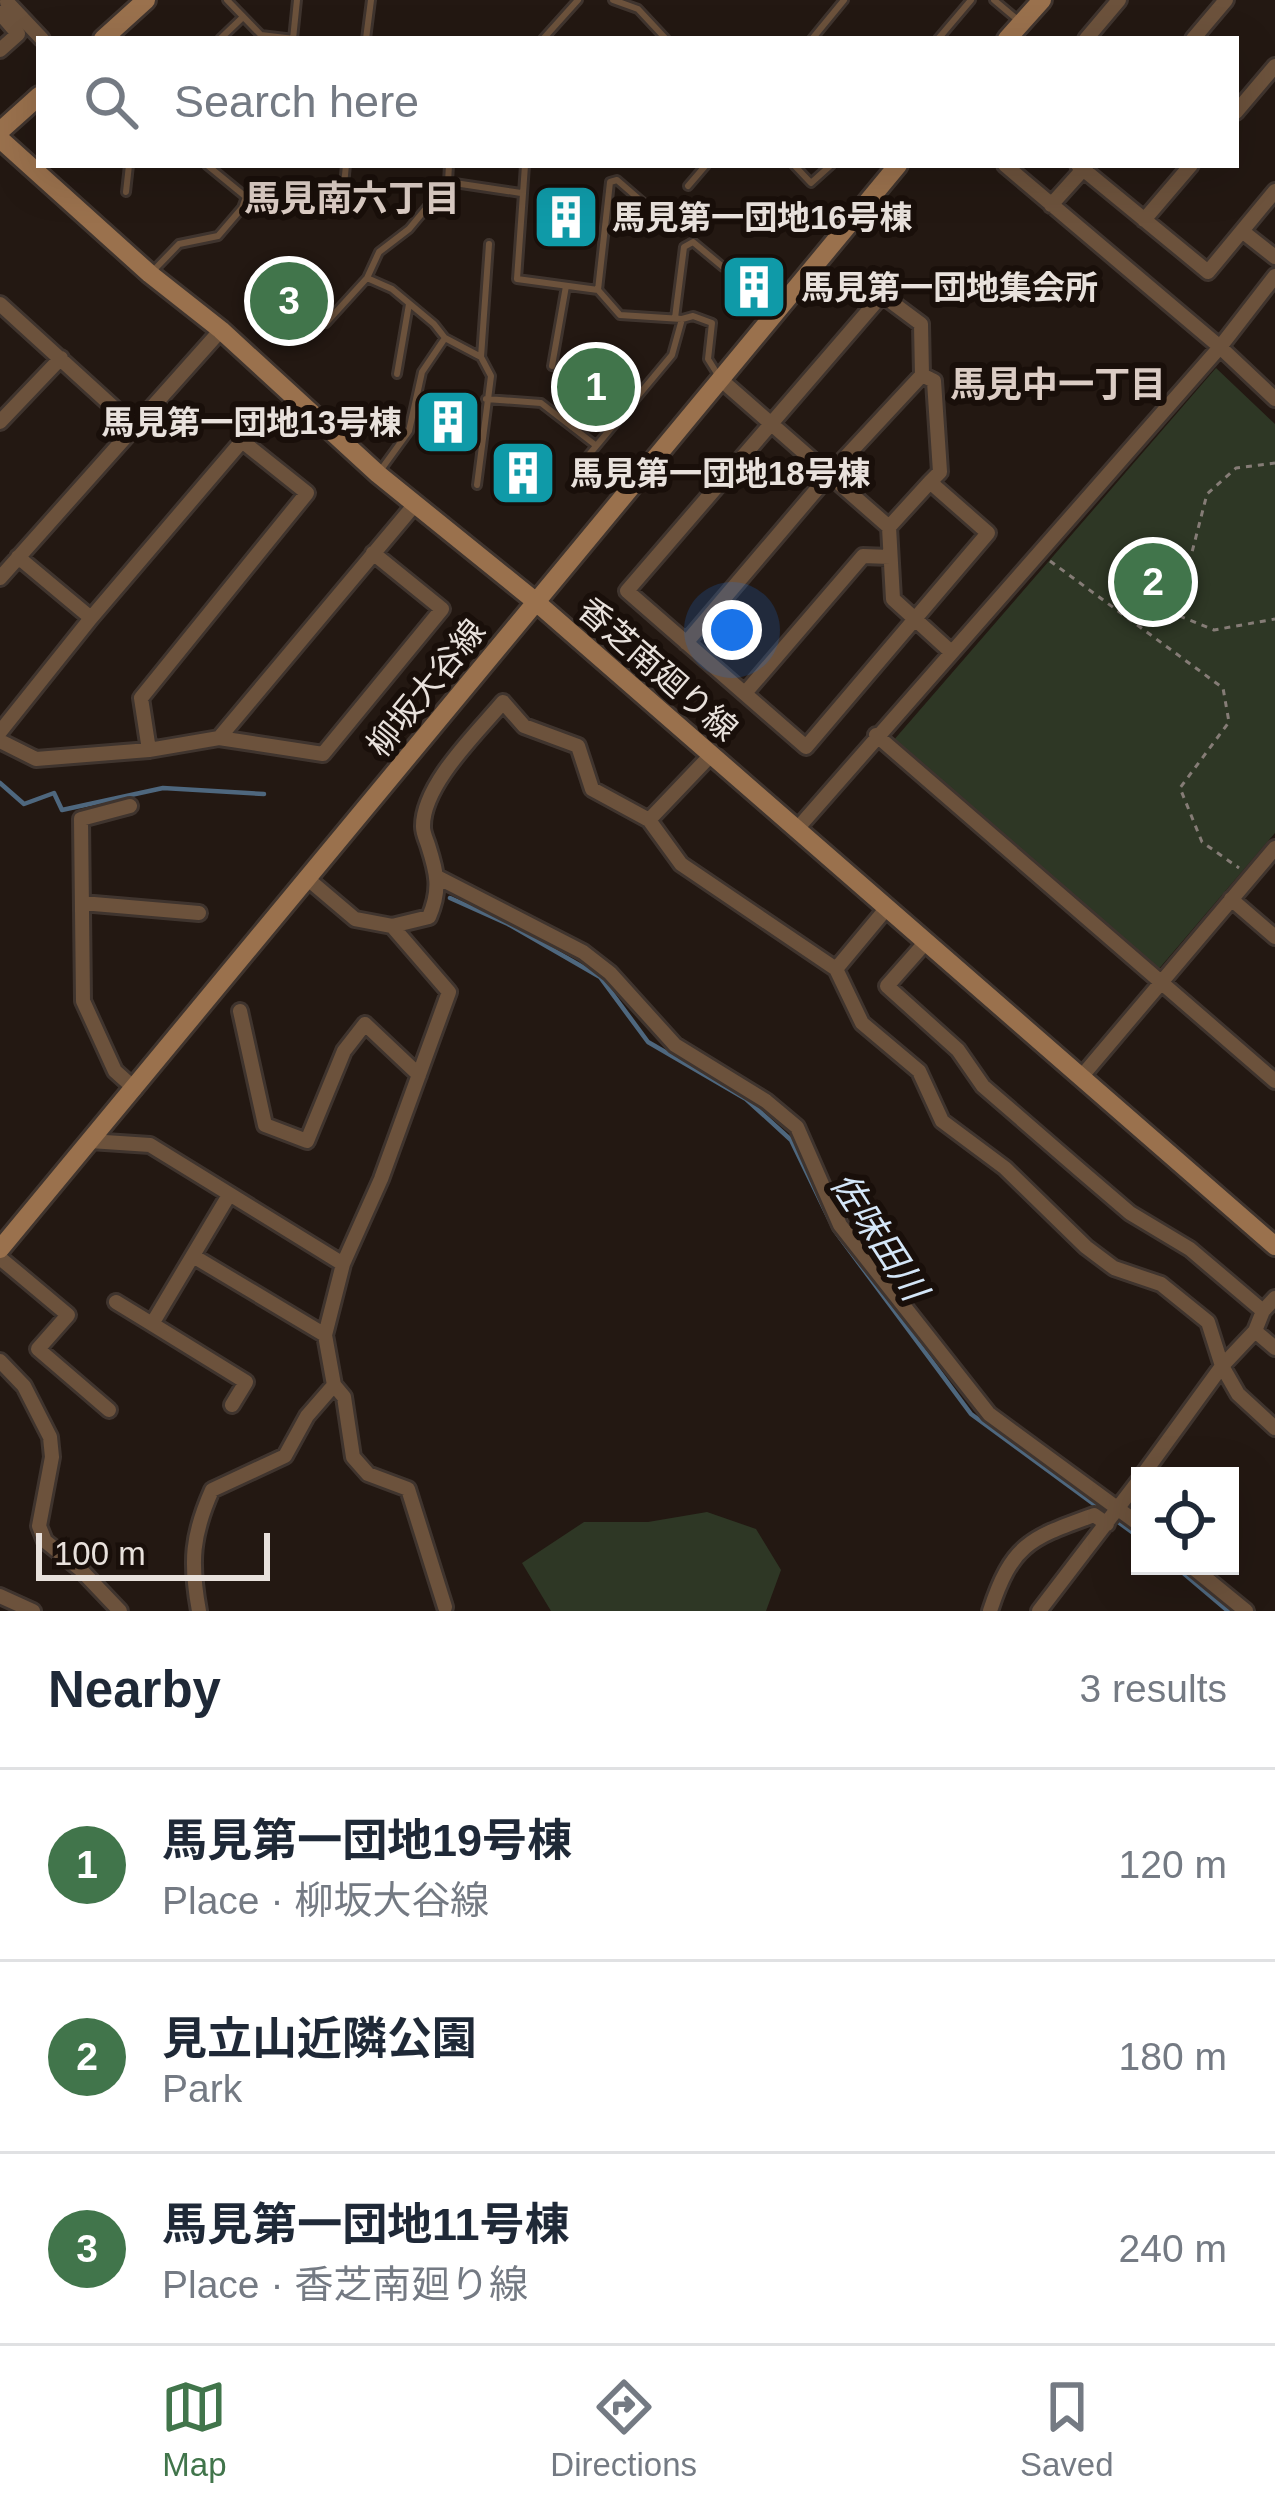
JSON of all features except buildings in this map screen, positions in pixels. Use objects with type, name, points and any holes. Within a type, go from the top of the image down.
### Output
[{"type":"street","points":[[106,36],[146,0]]},
{"type":"street","points":[[1010,36],[1042,0]]},
{"type":"street","points":[[1089,36],[1119,0]]},
{"type":"street","points":[[1196,36],[1226,0]]},
{"type":"street","points":[[0,50],[18,34],[0,11],[8,1],[39,36]]},
{"type":"street","points":[[1239,108],[1275,66]]},
{"type":"street","points":[[0,135],[36,99]]},
{"type":"street","name":"香芝南廻り線","points":[[0,135],[378,474],[536,602],[1275,1246]]},
{"type":"street","name":"柳坂大谷線","points":[[0,1253],[895,168]]},
{"type":"street","points":[[1008,168],[1220,346],[1275,399]]},
{"type":"street","points":[[1051,205],[1080,168]]},
{"type":"street","points":[[1084,168],[1208,272],[1275,191]]},
{"type":"street","points":[[1144,220],[1188,168]]},
{"type":"street","points":[[1242,231],[1275,257]]},
{"type":"street","points":[[797,829],[1220,346],[1275,276]]},
{"type":"street","points":[[686,643],[829,475],[922,375],[921,323],[882,296],[627,592],[806,747],[988,532],[930,482]]},
{"type":"street","points":[[0,304],[136,428]]},
{"type":"street","points":[[0,578],[221,330]]},
{"type":"street","points":[[0,422],[61,358]]},
{"type":"street","points":[[922,375],[934,381],[940,472],[889,527],[893,599],[950,651]]},
{"type":"street","points":[[719,378],[889,527]]},
{"type":"street","points":[[148,750],[141,698],[307,493],[242,441],[91,618],[0,737],[36,759],[148,750],[219,738],[323,754],[442,609],[373,553]]},
{"type":"street","points":[[219,738],[416,503]]},
{"type":"street","points":[[746,692],[863,556],[890,557]]},
{"type":"street","points":[[17,557],[91,618]]},
{"type":"street","points":[[309,880],[355,919],[392,926],[429,917],[439,878],[423,826],[433,795],[444,772],[503,702],[524,726],[578,746],[592,789],[649,820],[682,864],[836,969],[862,1023],[919,1071],[941,1121],[1005,1168],[1086,1247],[1114,1268],[1161,1284],[1208,1322],[1222,1366],[1238,1394],[1275,1428]]},
{"type":"street","points":[[876,736],[1275,1081]]},
{"type":"street","points":[[649,820],[710,756]]},
{"type":"street","points":[[130,806],[81,819],[82,1001],[115,1071],[135,1089]]},
{"type":"street","points":[[1082,1076],[1275,848]]},
{"type":"street","points":[[439,878],[583,952],[610,973],[675,1045],[766,1101],[797,1127],[840,1225],[989,1414],[1131,1518]]},
{"type":"street","points":[[1232,899],[1275,937]]},
{"type":"street","points":[[82,903],[199,913]]},
{"type":"street","points":[[836,969],[886,909]]},
{"type":"street","points":[[392,926],[449,992],[382,1179],[344,1264],[325,1335],[334,1384],[344,1397],[353,1457],[368,1474],[408,1489],[445,1607]]},
{"type":"street","points":[[925,943],[886,986],[958,1050],[983,1086],[1130,1213],[1190,1249],[1263,1311]]},
{"type":"street","points":[[241,1011],[265,1125],[307,1141],[344,1051],[365,1024],[419,1075]]},
{"type":"street","points":[[90,1141],[150,1145],[344,1264]]},
{"type":"street","points":[[152,1324],[229,1195]]},
{"type":"street","points":[[0,1253],[68,1315],[38,1349],[109,1410]]},
{"type":"street","points":[[193,1256],[325,1335]]},
{"type":"street","points":[[1149,1467],[1222,1366],[1255,1331],[1275,1298]]},
{"type":"street","points":[[116,1302],[246,1382],[232,1405]]},
{"type":"street","points":[[1255,1331],[1275,1348]]},
{"type":"street","points":[[0,1361],[24,1386],[50,1437],[52,1457],[39,1526],[45,1541],[120,1611]]},
{"type":"street","points":[[199,1611],[193,1538],[212,1490],[285,1456],[307,1416],[334,1384]]},
{"type":"street","points":[[1040,1610],[1131,1492]]},
{"type":"street","points":[[989,1611],[1000,1580],[1036,1536],[1094,1515],[1107,1524]]},
{"type":"street","points":[[1201,1575],[1246,1611]]},
{"type":"street","points":[[0,1596],[34,1611]]},
{"type":"lane","points":[[226,0],[261,35],[268,36]]},
{"type":"lane","points":[[293,36],[297,0]]},
{"type":"lane","points":[[366,36],[371,0]]},
{"type":"lane","points":[[546,36],[578,0]]},
{"type":"lane","points":[[613,0],[638,9],[663,36]]},
{"type":"lane","points":[[814,36],[844,0]]},
{"type":"lane","points":[[941,36],[971,0]]},
{"type":"lane","points":[[994,0],[1022,23]]},
{"type":"lane","points":[[223,36],[243,17]]},
{"type":"lane","points":[[126,192],[129,168]]},
{"type":"lane","points":[[211,168],[246,196]]},
{"type":"lane","points":[[150,274],[179,244],[218,236],[242,208],[246,196],[264,188],[343,195],[346,168]]},
{"type":"lane","points":[[326,322],[367,278],[379,252],[409,229],[448,182],[449,168]]},
{"type":"lane","points":[[525,168],[517,279],[598,290],[620,315],[693,316],[712,322],[708,359],[719,378]]},
{"type":"lane","points":[[688,186],[703,168]]},
{"type":"lane","points":[[797,168],[811,183],[828,168]]},
{"type":"lane","points":[[598,290],[610,182],[617,180],[647,206]]},
{"type":"lane","points":[[448,182],[521,193]]},
{"type":"lane","points":[[577,469],[672,355],[684,247],[693,242],[723,267]]},
{"type":"lane","points":[[477,485],[490,376],[482,357],[490,244]]},
{"type":"lane","points":[[367,278],[410,304],[445,338],[482,357]]},
{"type":"lane","points":[[552,366],[566,286]]},
{"type":"lane","points":[[397,374],[410,304]]},
{"type":"lane","points":[[378,474],[409,431],[422,372],[445,338]]},
{"type":"lane","points":[[486,399],[542,404],[595,445]]},
{"type":"path","points":[[1157,607],[1158,590],[1191,556],[1208,494],[1236,468],[1275,464]]},
{"type":"path","points":[[1039,553],[1223,688],[1228,722],[1180,788],[1202,842],[1250,876]]},
{"type":"path","points":[[1130,616],[1157,607],[1214,630],[1275,619]]},
{"type":"green space","points":[[1216,368],[1275,424],[1275,833],[1157,971],[893,741]]},
{"type":"green space","points":[[707,1512],[756,1529],[781,1570],[766,1611],[551,1611],[522,1563],[584,1522],[648,1522]]},
{"type":"waterway","name":"佐味田川","points":[[0,783],[24,804],[54,793],[62,810],[163,788],[264,794]]},
{"type":"waterway","name":"佐味田川","points":[[450,898],[508,924],[600,977],[648,1042],[746,1099],[791,1140],[835,1231],[971,1414],[1131,1531]]},
{"type":"waterway","name":"佐味田川","points":[[1186,1575],[1228,1611]]},
{"type":"place","name":"馬見第一団地16号棟","points":[[566,217]]},
{"type":"place","name":"馬見第一団地集会所","points":[[754,287]]},
{"type":"place","name":"馬見第一団地11号棟","points":[[289,301]]},
{"type":"place","name":"馬見第一団地19号棟","points":[[596,387]]},
{"type":"place","name":"馬見第一団地13号棟","points":[[448,422]]},
{"type":"place","name":"馬見第一団地18号棟","points":[[523,473]]},
{"type":"place","name":"見立山近隣公園","points":[[1153,582]]},
{"type":"district","name":"馬見南六丁目","points":[[352,198]]},
{"type":"district","name":"馬見中一丁目","points":[[1058,384]]}]
